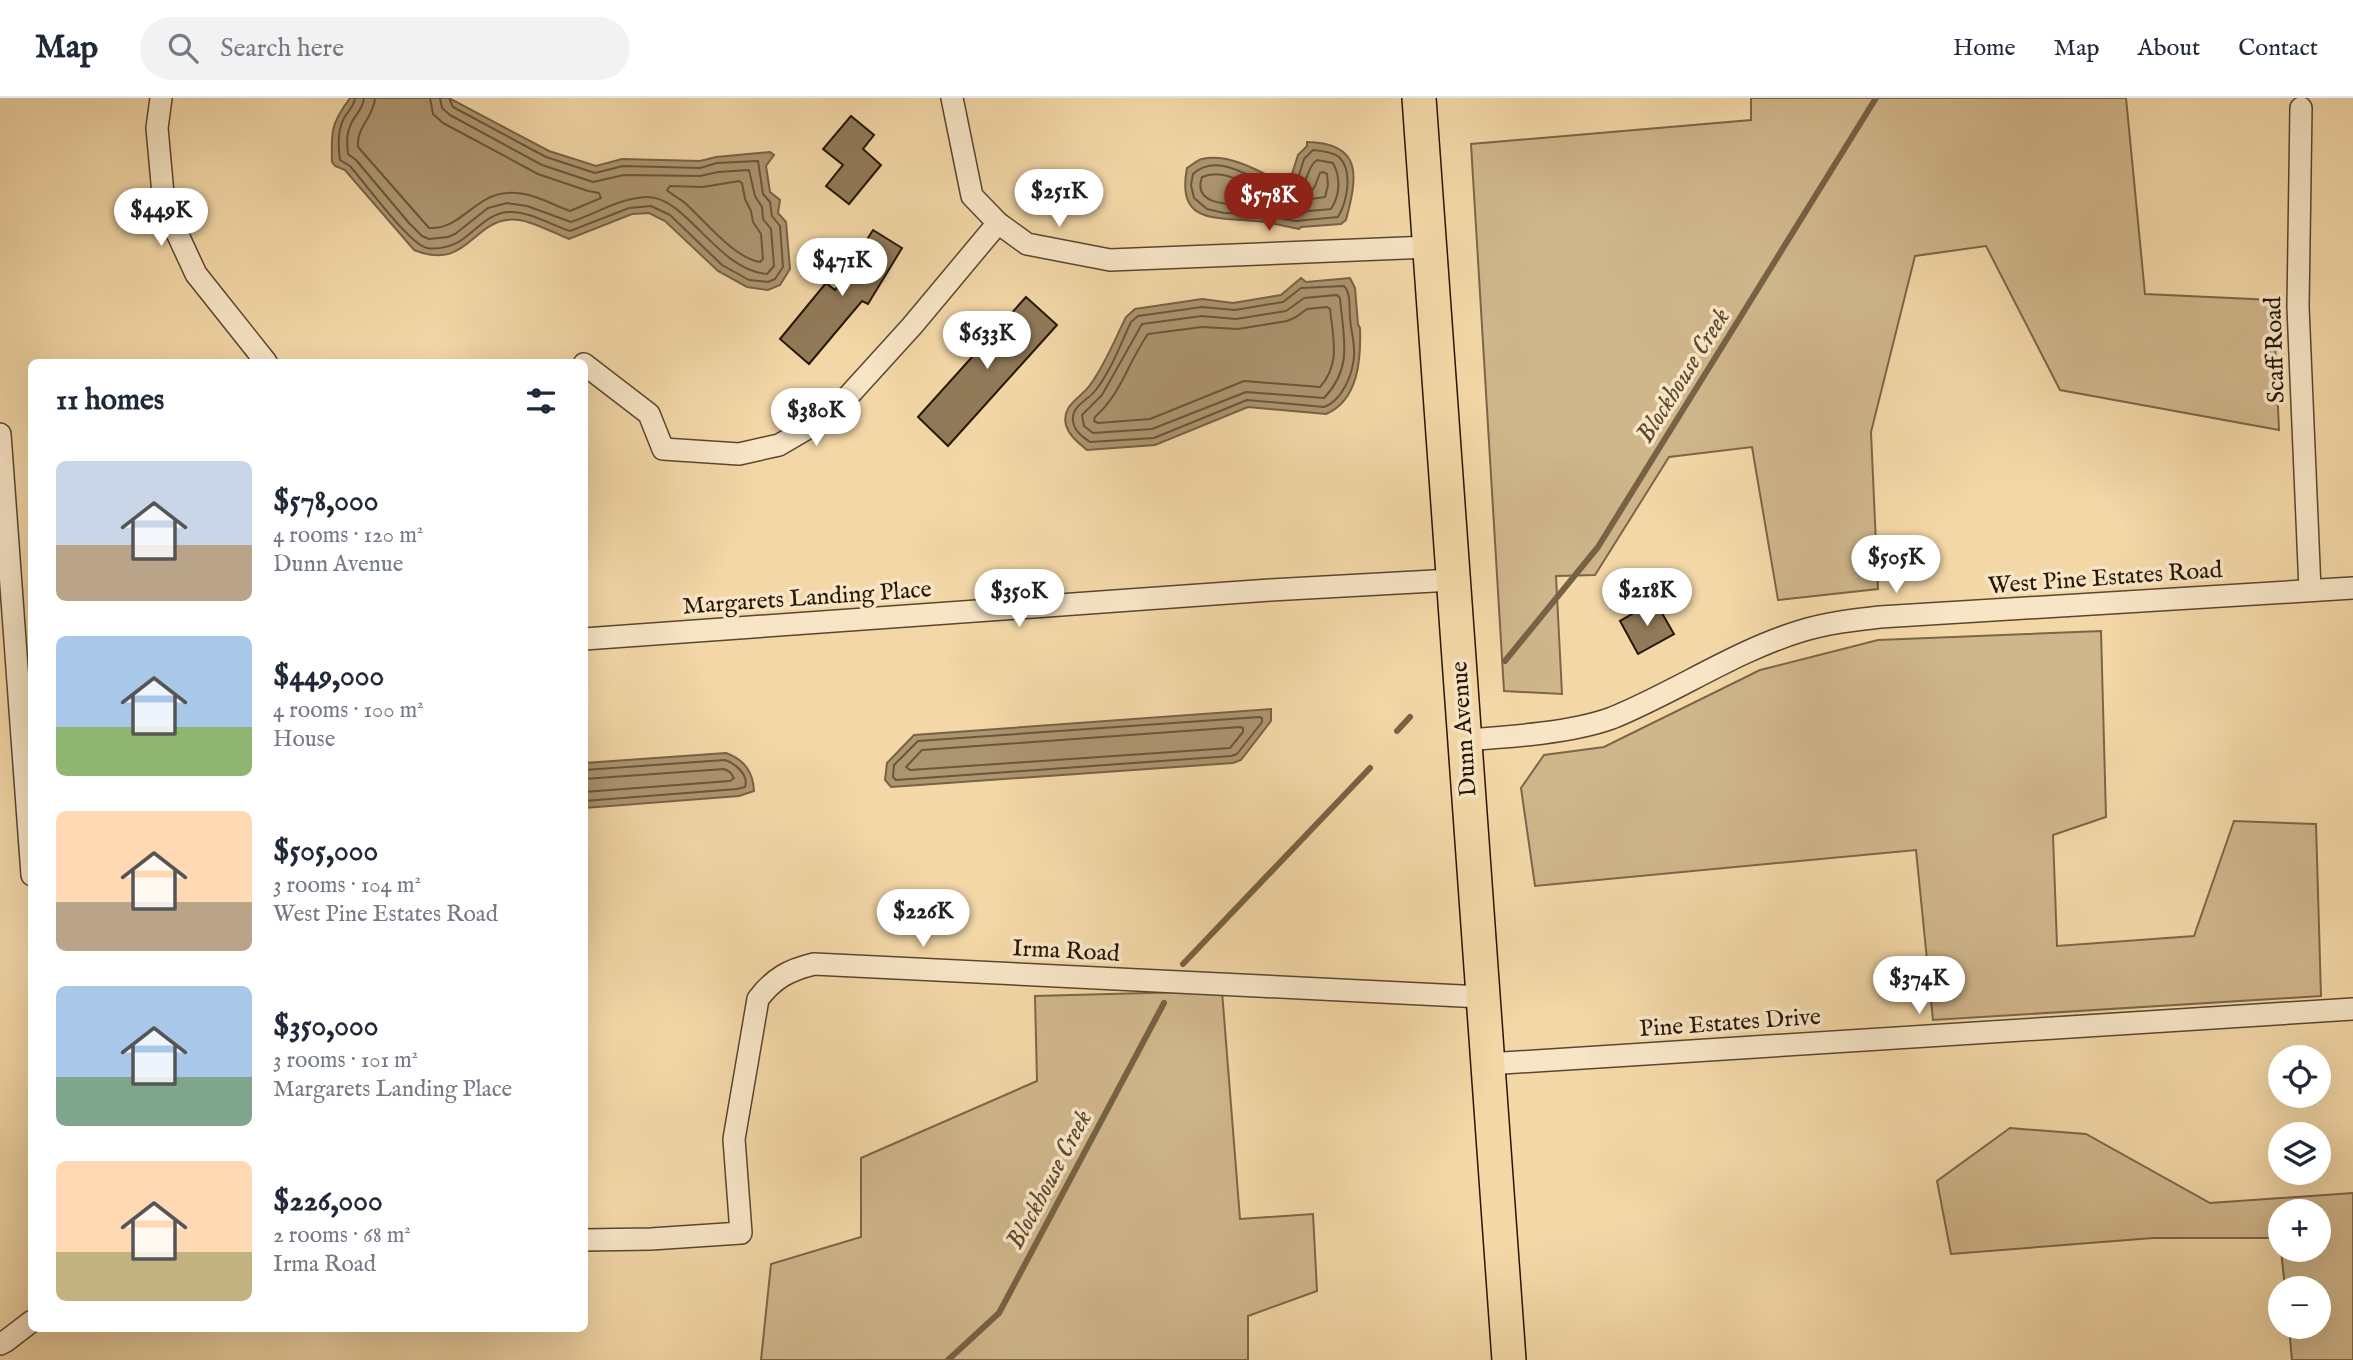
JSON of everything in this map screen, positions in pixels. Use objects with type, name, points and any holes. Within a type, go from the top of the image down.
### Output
[{"type":"main road","name":"Dunn Avenue","points":[[1419,98],[1508,1360]]},
{"type":"street","points":[[161,98],[158,128],[164,205],[196,274],[264,359]]},
{"type":"street","points":[[952,98],[972,196],[998,223],[1027,244],[1110,260],[1429,247]]},
{"type":"street","name":"Scaff Road","points":[[2301,108],[2298,307],[2309,590]]},
{"type":"street","points":[[588,367],[649,414],[663,449],[739,454],[779,445],[832,414],[912,326],[998,223]]},
{"type":"street","points":[[0,434],[8,634],[28,835]]},
{"type":"street","name":"Margarets Landing Place","points":[[588,639],[1256,591],[1452,580]]},
{"type":"street","name":"West Pine Estates Road","points":[[1464,740],[1586,726],[1655,699],[1750,650],[1800,631],[1838,622],[1880,617],[2353,588]]},
{"type":"street","name":"Irma Road","points":[[588,1240],[741,1233],[734,1139],[758,999],[782,974],[796,968],[814,964],[1482,997]]},
{"type":"street","name":"Pine Estates Drive","points":[[1487,1064],[2353,1009]]},
{"type":"street","points":[[0,1344],[28,1324]]},
{"type":"shaded area","points":[[1751,98],[2126,98],[2145,294],[2273,300],[2279,430],[2060,390],[1986,246],[1915,256],[1871,432],[1878,589],[1778,600],[1752,447],[1669,457],[1595,575],[1556,576],[1562,694],[1504,691],[1471,144],[1751,120]]},
{"type":"shaded area","points":[[2101,631],[2106,817],[2053,835],[2057,946],[2194,936],[2234,821],[2316,824],[2321,996],[1933,1020],[1916,850],[1535,886],[1521,788],[1544,755],[1604,747],[1760,670],[1878,640]]},
{"type":"shaded area","points":[[1222,991],[1240,1219],[1313,1214],[1317,1291],[1248,1316],[1248,1360],[761,1360],[771,1264],[861,1237],[861,1158],[1037,1081],[1035,996]]},
{"type":"shaded area","points":[[2010,1128],[2086,1134],[2210,1203],[2353,1193],[2353,1360],[2292,1360],[2290,1339],[2331,1339],[2331,1276],[2284,1276],[2282,1262],[2331,1262],[2331,1199],[2268,1199],[2268,1238],[2153,1238],[1951,1254],[1937,1181]]},
{"type":"water","points":[[350,98],[449,98],[549,151],[596,166],[622,159],[700,161],[770,152],[774,155],[766,166],[770,192],[780,200],[778,213],[786,222],[790,269],[780,285],[768,290],[747,287],[718,271],[665,221],[649,213],[632,214],[569,239],[530,223],[507,220],[495,223],[457,251],[445,255],[431,255],[414,250],[345,170],[332,162],[334,128]]},
{"type":"water","points":[[1307,142],[1339,149],[1347,156],[1352,166],[1353,190],[1346,220],[1341,224],[1299,229],[1213,217],[1193,208],[1187,199],[1187,168],[1200,160],[1232,160],[1279,181],[1292,174],[1298,155],[1307,146]]},
{"type":"water","points":[[1301,278],[1306,282],[1350,278],[1355,288],[1360,352],[1352,389],[1337,408],[1326,414],[1248,407],[1155,445],[1087,450],[1069,433],[1066,412],[1095,377],[1126,317],[1135,309],[1202,299],[1233,303],[1281,295]]},
{"type":"water","points":[[1271,709],[1271,721],[1241,760],[1233,763],[891,787],[885,780],[887,763],[914,735]]},
{"type":"water","points":[[726,753],[747,768],[754,791],[739,796],[588,808],[588,763]]},
{"type":"building","points":[[851,116],[874,135],[863,149],[881,165],[849,204],[826,186],[843,165],[823,149]]},
{"type":"building","points":[[873,230],[902,248],[868,304],[862,301],[809,364],[780,339],[826,283],[835,290]]},
{"type":"building","points":[[1026,297],[1057,325],[948,446],[918,417]]},
{"type":"building","points":[[1655,601],[1674,634],[1638,654],[1620,621]]},
{"type":"waterway","name":"Blockhouse Creek","points":[[1505,661],[1598,547],[1876,98]]},
{"type":"waterway","name":"Blockhouse Creek","points":[[1397,731],[1410,717]]},
{"type":"waterway","name":"Blockhouse Creek","points":[[1183,964],[1370,768]]},
{"type":"waterway","name":"Blockhouse Creek","points":[[948,1360],[999,1313],[1164,1003]]}]
